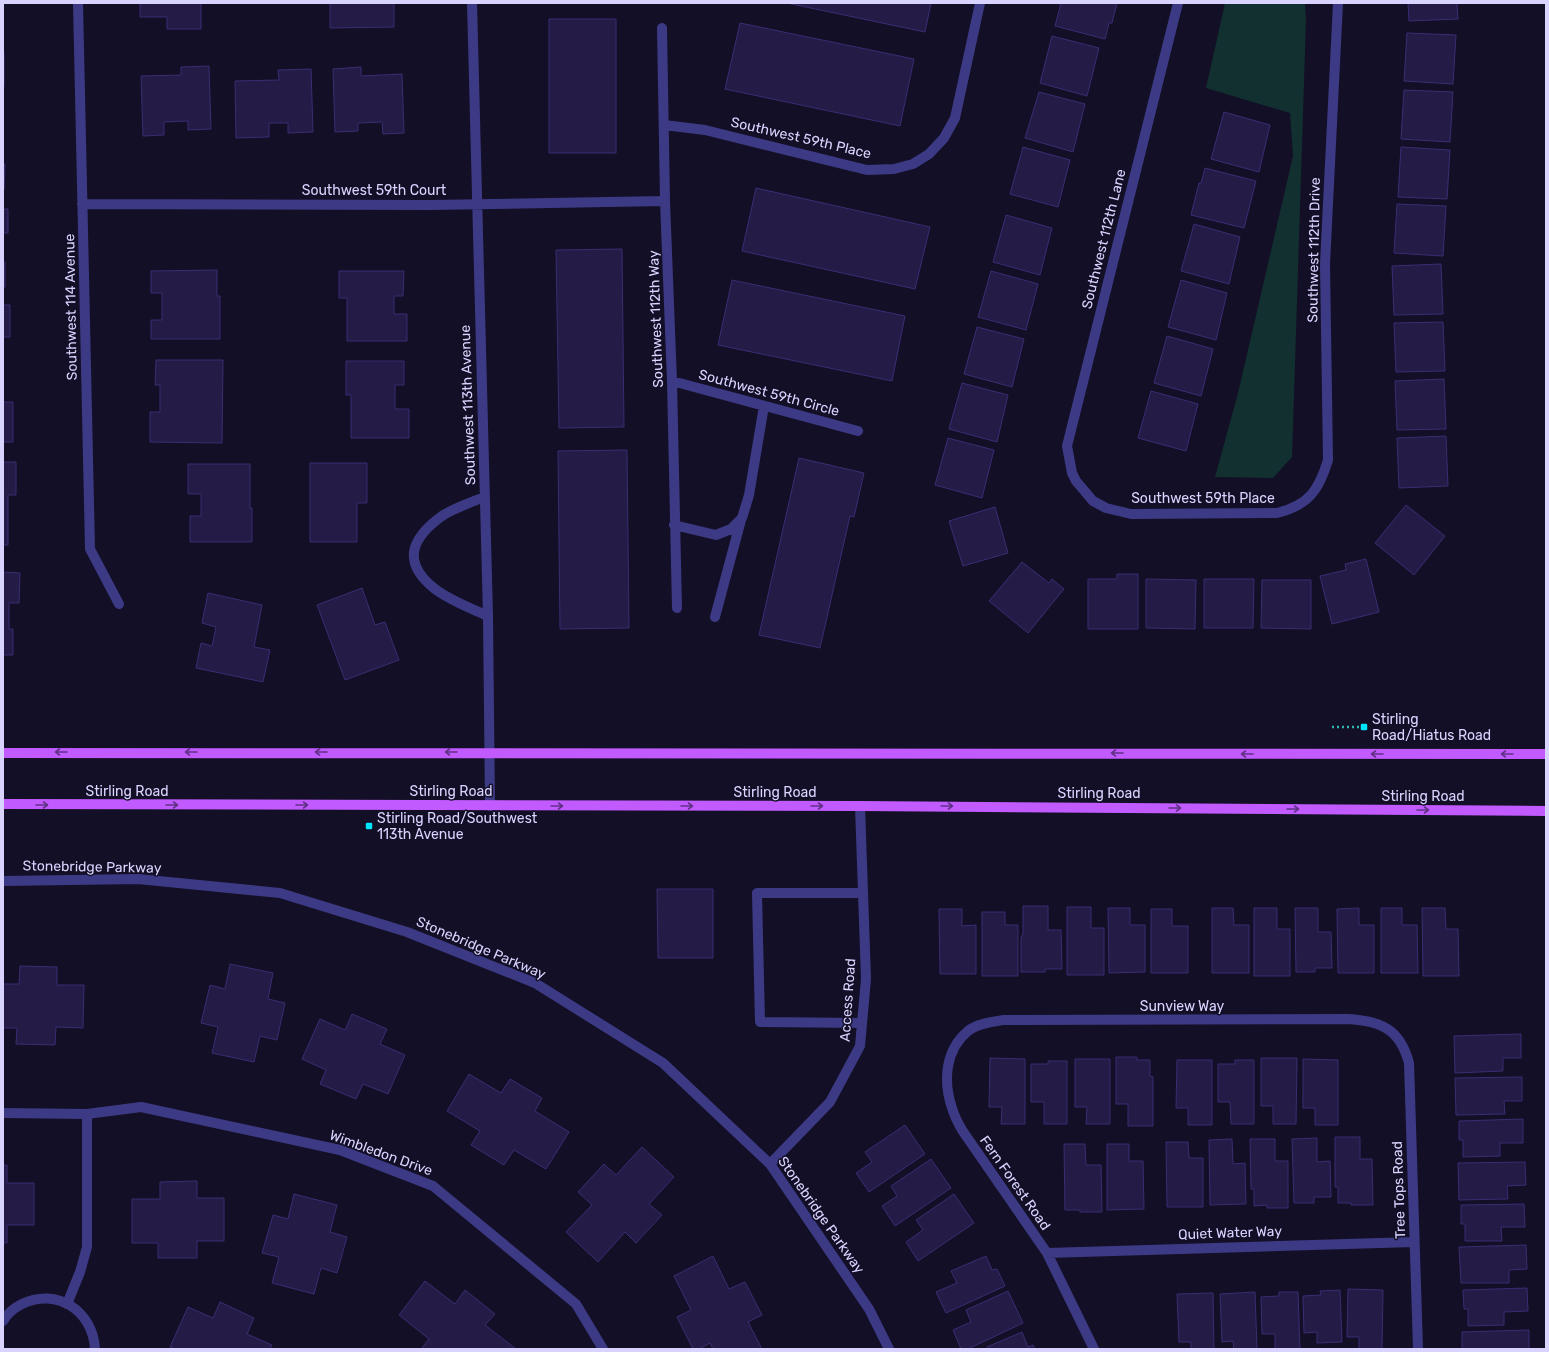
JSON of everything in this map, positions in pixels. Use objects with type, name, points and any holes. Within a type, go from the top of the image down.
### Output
[{"type":"main road","points":[[3,752],[1546,754]]},
{"type":"main road","name":"Stirling Road","points":[[3,804],[860,806],[1546,811]]},
{"type":"street","name":"Southwest 114 Avenue","points":[[78,3],[90,549],[119,604]]},
{"type":"street","name":"Southwest 113th Avenue","points":[[472,3],[476,204],[488,616],[490,806]]},
{"type":"street","name":"Southwest 59th Place","points":[[664,126],[705,130],[867,170],[894,169],[913,164],[929,154],[944,138],[954,118],[980,3]]},
{"type":"street","name":"Southwest 112th Lane","points":[[1076,481],[1072,473],[1067,446],[1070,429],[1178,3]]},
{"type":"street","name":"Southwest 112th Drive","points":[[1312,495],[1323,476],[1328,460],[1325,264],[1338,3]]},
{"type":"street","name":"Southwest 112th Way","points":[[662,28],[665,201],[672,381],[677,608]]},
{"type":"street","name":"Southwest 59th Court","points":[[82,204],[476,204],[665,201]]},
{"type":"street","name":"Southwest 59th Circle","points":[[672,381],[858,431]]},
{"type":"street","points":[[715,617],[749,495],[764,406]]},
{"type":"street","name":"Southwest 59th Place","points":[[1076,481],[1093,501],[1106,508],[1131,514],[1278,513],[1292,510],[1312,495]]},
{"type":"street","points":[[484,497],[447,514],[428,528],[418,541],[413,551],[413,562],[420,574],[436,590],[460,604],[488,616]]},
{"type":"street","points":[[674,525],[716,535],[731,529],[742,518]]},
{"type":"street","name":"Access Road","points":[[770,1164],[830,1102],[860,1046],[866,978],[860,806]]},
{"type":"street","name":"Stonebridge Parkway","points":[[3,881],[138,879],[280,893],[407,932],[535,983],[663,1063],[770,1164],[869,1309],[889,1349]]},
{"type":"street","points":[[862,1023],[760,1022],[757,893],[863,893]]},
{"type":"street","name":"Sunview Way","points":[[968,1031],[984,1024],[1003,1020],[1348,1019],[1364,1020],[1376,1023],[1395,1034]]},
{"type":"street","name":"Fern Forest Road","points":[[968,1031],[955,1045],[947,1064],[947,1086],[952,1108],[962,1130],[1047,1253],[1094,1349]]},
{"type":"street","name":"Tree Tops Road","points":[[1395,1034],[1402,1042],[1409,1063],[1418,1349]]},
{"type":"street","name":"Wimbledon Drive","points":[[3,1113],[87,1114],[141,1107],[340,1150],[433,1186],[576,1304],[603,1349]]},
{"type":"street","points":[[67,1304],[80,1272],[86,1247],[87,1114]]},
{"type":"street","name":"Quiet Water Way","points":[[1047,1253],[1414,1242]]},
{"type":"street","points":[[3,1321],[15,1308],[29,1301],[44,1298],[60,1301],[76,1309],[87,1322],[94,1338],[95,1349]]},
{"type":"path","points":[[1332,728],[1364,728]]},
{"type":"green space","points":[[1225,3],[1305,3],[1306,20],[1292,457],[1273,478],[1215,477],[1238,393],[1293,156],[1290,113],[1206,88]]},
{"type":"building","points":[[140,3],[201,3],[201,29],[167,29],[167,17],[140,17]]},
{"type":"building","points":[[330,3],[394,3],[394,27],[330,28]]},
{"type":"building","points":[[787,3],[931,3],[925,32]]},
{"type":"building","points":[[1061,3],[1117,3],[1112,23],[1109,23],[1105,39],[1055,26]]},
{"type":"building","points":[[1408,3],[1457,3],[1458,19],[1409,21]]},
{"type":"building","points":[[549,19],[616,19],[616,153],[549,153]]},
{"type":"building","points":[[740,23],[914,59],[900,126],[725,89]]},
{"type":"building","points":[[1407,33],[1456,35],[1453,84],[1404,81]]},
{"type":"building","points":[[1052,36],[1099,48],[1087,96],[1040,83]]},
{"type":"building","points":[[4,53],[4,87],[3,87]]},
{"type":"building","points":[[209,66],[211,129],[188,130],[188,121],[164,122],[164,135],[143,136],[141,76],[181,75],[181,67]]},
{"type":"building","points":[[361,67],[361,76],[402,74],[404,133],[383,134],[382,122],[358,123],[358,131],[335,132],[333,69]]},
{"type":"building","points":[[311,69],[313,132],[288,133],[288,123],[269,123],[269,137],[236,138],[235,81],[279,80],[278,70]]},
{"type":"building","points":[[1404,90],[1453,92],[1450,142],[1401,139]]},
{"type":"building","points":[[1039,92],[1085,104],[1073,152],[1025,138]]},
{"type":"building","points":[[1224,112],[1270,125],[1259,172],[1211,159]]},
{"type":"building","points":[[1023,147],[1070,160],[1058,207],[1010,194]]},
{"type":"building","points":[[1401,147],[1450,150],[1447,199],[1398,197]]},
{"type":"building","points":[[3,164],[5,164],[4,190],[3,190]]},
{"type":"building","points":[[1205,168],[1256,181],[1244,228],[1191,215],[1199,183],[1201,183]]},
{"type":"building","points":[[756,188],[930,227],[915,289],[742,251]]},
{"type":"building","points":[[1397,204],[1446,206],[1443,256],[1394,253]]},
{"type":"building","points":[[3,209],[8,209],[8,233],[3,233]]},
{"type":"building","points":[[1006,215],[1052,228],[1040,275],[993,262]]},
{"type":"building","points":[[1194,224],[1240,237],[1229,284],[1181,271]]},
{"type":"building","points":[[622,249],[624,427],[559,428],[556,250]]},
{"type":"building","points":[[3,262],[5,262],[5,287],[3,287]]},
{"type":"building","points":[[1441,264],[1443,314],[1394,315],[1392,266]]},
{"type":"building","points":[[217,270],[217,296],[220,296],[220,339],[151,339],[151,320],[162,320],[162,293],[151,293],[151,271]]},
{"type":"building","points":[[339,271],[404,271],[403,296],[394,296],[394,314],[407,314],[407,341],[347,341],[347,298],[339,298]]},
{"type":"building","points":[[991,271],[1038,284],[1026,330],[978,317]]},
{"type":"building","points":[[732,280],[905,316],[892,381],[718,345]]},
{"type":"building","points":[[1181,280],[1227,293],[1216,340],[1168,327]]},
{"type":"building","points":[[3,305],[10,305],[10,337],[3,337]]},
{"type":"building","points":[[1443,322],[1445,371],[1396,372],[1394,323]]},
{"type":"building","points":[[977,327],[1024,339],[1012,387],[964,374]]},
{"type":"building","points":[[1167,336],[1213,349],[1201,396],[1154,383]]},
{"type":"building","points":[[156,360],[223,360],[222,443],[150,442],[150,412],[160,412],[160,385],[155,385]]},
{"type":"building","points":[[346,361],[404,361],[404,385],[395,385],[395,409],[409,409],[409,438],[351,438],[351,395],[346,395]]},
{"type":"building","points":[[1444,379],[1446,429],[1397,430],[1395,381]]},
{"type":"building","points":[[962,383],[1008,395],[997,442],[949,429]]},
{"type":"building","points":[[1151,391],[1198,404],[1186,451],[1138,438]]},
{"type":"building","points":[[3,402],[13,402],[13,442],[3,442]]},
{"type":"building","points":[[1446,436],[1448,486],[1399,488],[1397,438]]},
{"type":"building","points":[[948,438],[994,450],[982,498],[935,485]]},
{"type":"building","points":[[627,450],[629,628],[560,629],[558,451]]},
{"type":"building","points":[[799,458],[864,473],[854,517],[850,516],[820,648],[759,635]]},
{"type":"building","points":[[3,462],[16,462],[16,495],[8,495],[8,545],[3,545]]},
{"type":"building","points":[[310,463],[367,463],[367,503],[357,503],[357,542],[310,542]]},
{"type":"building","points":[[188,464],[250,464],[252,542],[190,542],[190,516],[201,516],[201,494],[188,494]]},
{"type":"building","points":[[1406,505],[1445,536],[1414,575],[1375,543]]},
{"type":"building","points":[[995,507],[1008,553],[963,566],[949,521]]},
{"type":"building","points":[[1366,559],[1379,612],[1332,624],[1320,576],[1346,570],[1345,564]]},
{"type":"building","points":[[1022,562],[1049,583],[1052,579],[1064,589],[1028,633],[989,601]]},
{"type":"building","points":[[3,572],[20,573],[19,603],[9,603],[9,629],[13,629],[13,655],[3,655]]},
{"type":"building","points":[[1117,574],[1138,574],[1138,629],[1088,629],[1088,579],[1117,579]]},
{"type":"building","points":[[1146,579],[1196,580],[1195,629],[1146,628]]},
{"type":"building","points":[[1204,579],[1254,579],[1253,628],[1204,628]]},
{"type":"building","points":[[1262,580],[1311,580],[1311,629],[1261,628]]},
{"type":"building","points":[[362,588],[375,625],[385,622],[399,660],[345,680],[317,605]]},
{"type":"building","points":[[208,593],[262,605],[254,647],[270,650],[263,682],[196,668],[201,643],[212,646],[216,627],[202,623]]},
{"type":"building","points":[[657,889],[713,889],[713,958],[658,958]]},
{"type":"building","points":[[1023,906],[1048,906],[1048,930],[1061,930],[1062,969],[1045,969],[1045,972],[1021,972]]},
{"type":"building","points":[[1067,907],[1091,907],[1091,928],[1104,928],[1104,975],[1067,975]]},
{"type":"building","points":[[1108,908],[1130,908],[1130,925],[1145,925],[1145,972],[1109,973]]},
{"type":"building","points":[[1212,908],[1233,908],[1234,925],[1249,925],[1249,973],[1212,973]]},
{"type":"building","points":[[1254,908],[1277,908],[1277,929],[1290,929],[1290,976],[1254,976]]},
{"type":"building","points":[[1295,908],[1318,908],[1318,932],[1331,932],[1332,968],[1315,968],[1315,972],[1296,972]]},
{"type":"building","points":[[1359,908],[1359,925],[1374,925],[1374,973],[1338,973],[1337,909]]},
{"type":"building","points":[[1381,908],[1402,908],[1402,925],[1417,925],[1418,973],[1381,973]]},
{"type":"building","points":[[1422,908],[1445,908],[1446,929],[1458,929],[1459,976],[1423,976]]},
{"type":"building","points":[[939,909],[962,909],[962,926],[976,925],[976,974],[940,974]]},
{"type":"building","points":[[1151,909],[1172,909],[1172,926],[1188,926],[1188,973],[1151,973]]},
{"type":"building","points":[[982,912],[1005,912],[1005,925],[1018,925],[1018,976],[982,976]]},
{"type":"building","points":[[230,964],[273,973],[268,999],[285,1003],[277,1040],[260,1036],[254,1062],[212,1053],[218,1027],[201,1023],[210,985],[225,989]]},
{"type":"building","points":[[20,966],[57,967],[57,985],[84,985],[83,1028],[56,1027],[55,1045],[16,1044],[17,1028],[3,1028],[3,984],[19,984]]},
{"type":"building","points":[[352,1014],[387,1029],[380,1044],[405,1055],[388,1094],[363,1084],[356,1099],[320,1084],[326,1070],[302,1059],[320,1019],[345,1030]]},
{"type":"building","points":[[1521,1034],[1521,1058],[1503,1058],[1503,1071],[1455,1073],[1454,1036]]},
{"type":"building","points":[[1116,1057],[1137,1057],[1137,1060],[1150,1060],[1150,1076],[1153,1077],[1153,1126],[1128,1126],[1128,1104],[1116,1104]]},
{"type":"building","points":[[990,1058],[1025,1059],[1025,1124],[1001,1124],[1002,1107],[989,1107]]},
{"type":"building","points":[[1261,1058],[1297,1058],[1296,1124],[1273,1124],[1273,1106],[1261,1106]]},
{"type":"building","points":[[1075,1059],[1110,1059],[1110,1124],[1086,1124],[1087,1107],[1075,1107]]},
{"type":"building","points":[[1303,1059],[1338,1060],[1338,1125],[1315,1125],[1315,1108],[1303,1108]]},
{"type":"building","points":[[1177,1060],[1212,1060],[1212,1125],[1188,1125],[1188,1108],[1176,1108]]},
{"type":"building","points":[[1235,1060],[1254,1060],[1254,1124],[1231,1124],[1230,1102],[1218,1102],[1218,1064],[1235,1064]]},
{"type":"building","points":[[1048,1061],[1067,1061],[1067,1124],[1044,1124],[1044,1102],[1031,1102],[1031,1064],[1048,1064]]},
{"type":"building","points":[[469,1074],[501,1093],[510,1079],[542,1098],[535,1111],[569,1132],[546,1169],[514,1150],[504,1165],[471,1145],[480,1131],[447,1111]]},
{"type":"building","points":[[1522,1077],[1522,1101],[1504,1101],[1505,1114],[1456,1115],[1455,1078]]},
{"type":"building","points":[[1523,1119],[1523,1143],[1500,1143],[1500,1156],[1463,1157],[1463,1140],[1459,1140],[1459,1121]]},
{"type":"building","points":[[905,1125],[925,1154],[869,1192],[856,1173],[872,1162],[865,1152]]},
{"type":"building","points":[[1335,1137],[1360,1137],[1360,1159],[1372,1159],[1373,1205],[1351,1205],[1351,1203],[1338,1203],[1338,1187],[1335,1187]]},
{"type":"building","points":[[1317,1138],[1317,1162],[1330,1161],[1331,1197],[1314,1197],[1314,1203],[1294,1203],[1292,1139]]},
{"type":"building","points":[[1232,1139],[1233,1164],[1245,1163],[1246,1204],[1210,1205],[1209,1140]]},
{"type":"building","points":[[1250,1139],[1275,1139],[1275,1161],[1288,1161],[1288,1208],[1267,1208],[1267,1205],[1254,1206],[1254,1189],[1251,1189]]},
{"type":"building","points":[[1166,1142],[1188,1142],[1189,1158],[1203,1158],[1203,1207],[1167,1207]]},
{"type":"building","points":[[1064,1144],[1085,1144],[1086,1165],[1101,1165],[1102,1212],[1065,1210]]},
{"type":"building","points":[[1107,1144],[1129,1144],[1129,1161],[1143,1161],[1144,1209],[1107,1210]]},
{"type":"building","points":[[642,1147],[674,1177],[649,1204],[662,1215],[636,1243],[625,1232],[598,1262],[566,1232],[592,1205],[578,1192],[604,1164],[616,1175]]},
{"type":"building","points":[[931,1159],[951,1188],[895,1226],[882,1206],[897,1196],[891,1186]]},
{"type":"building","points":[[1525,1162],[1526,1185],[1507,1186],[1508,1199],[1459,1200],[1458,1163]]},
{"type":"building","points":[[3,1165],[7,1165],[7,1183],[34,1183],[34,1225],[7,1225],[7,1243],[3,1243]]},
{"type":"building","points":[[197,1181],[197,1198],[224,1198],[224,1241],[197,1241],[197,1258],[158,1258],[158,1243],[132,1243],[132,1199],[160,1199],[160,1182]]},
{"type":"building","points":[[294,1194],[337,1205],[330,1232],[347,1237],[337,1273],[321,1268],[314,1294],[272,1283],[279,1257],[262,1253],[273,1215],[288,1219]]},
{"type":"building","points":[[954,1194],[974,1223],[918,1261],[906,1242],[923,1230],[916,1220]]},
{"type":"building","points":[[1524,1204],[1525,1227],[1501,1227],[1502,1241],[1465,1241],[1465,1224],[1461,1224],[1461,1205]]},
{"type":"building","points":[[1526,1245],[1527,1269],[1509,1270],[1509,1283],[1461,1283],[1459,1247]]},
{"type":"building","points":[[713,1256],[729,1289],[745,1282],[762,1315],[748,1322],[762,1349],[713,1349],[710,1343],[699,1349],[693,1349],[677,1317],[691,1310],[674,1276]]},
{"type":"building","points":[[986,1256],[992,1270],[997,1269],[1005,1286],[946,1313],[936,1292],[957,1283],[951,1271]]},
{"type":"building","points":[[425,1281],[455,1304],[465,1290],[495,1314],[485,1325],[516,1349],[421,1349],[429,1339],[399,1315]]},
{"type":"building","points":[[1527,1288],[1528,1311],[1504,1312],[1504,1325],[1468,1326],[1468,1309],[1464,1309],[1463,1290]]},
{"type":"building","points":[[1348,1289],[1383,1290],[1382,1349],[1359,1349],[1359,1337],[1347,1337]]},
{"type":"building","points":[[1340,1290],[1342,1342],[1317,1343],[1317,1332],[1304,1333],[1303,1296],[1321,1295],[1320,1291]]},
{"type":"building","points":[[1008,1291],[1023,1323],[968,1349],[961,1349],[953,1330],[971,1322],[966,1310]]},
{"type":"building","points":[[1255,1292],[1257,1349],[1234,1349],[1233,1341],[1222,1342],[1220,1294]]},
{"type":"building","points":[[1279,1292],[1298,1292],[1300,1349],[1275,1349],[1275,1334],[1262,1334],[1261,1297],[1279,1296]]},
{"type":"building","points":[[1213,1293],[1214,1349],[1191,1349],[1191,1342],[1179,1342],[1177,1294]]},
{"type":"building","points":[[220,1302],[254,1318],[247,1334],[272,1345],[270,1349],[175,1349],[170,1347],[188,1307],[213,1318]]},
{"type":"building","points":[[1529,1330],[1529,1349],[1462,1349],[1462,1332]]},
{"type":"building","points":[[1022,1332],[1028,1347],[1033,1345],[1035,1349],[988,1349],[987,1347]]},
{"type":"place","name":"Stirling Road/Hiatus Road","points":[[1364,727]]},
{"type":"place","name":"Stirling Road/Southwest 113th Avenue","points":[[369,826]]}]
